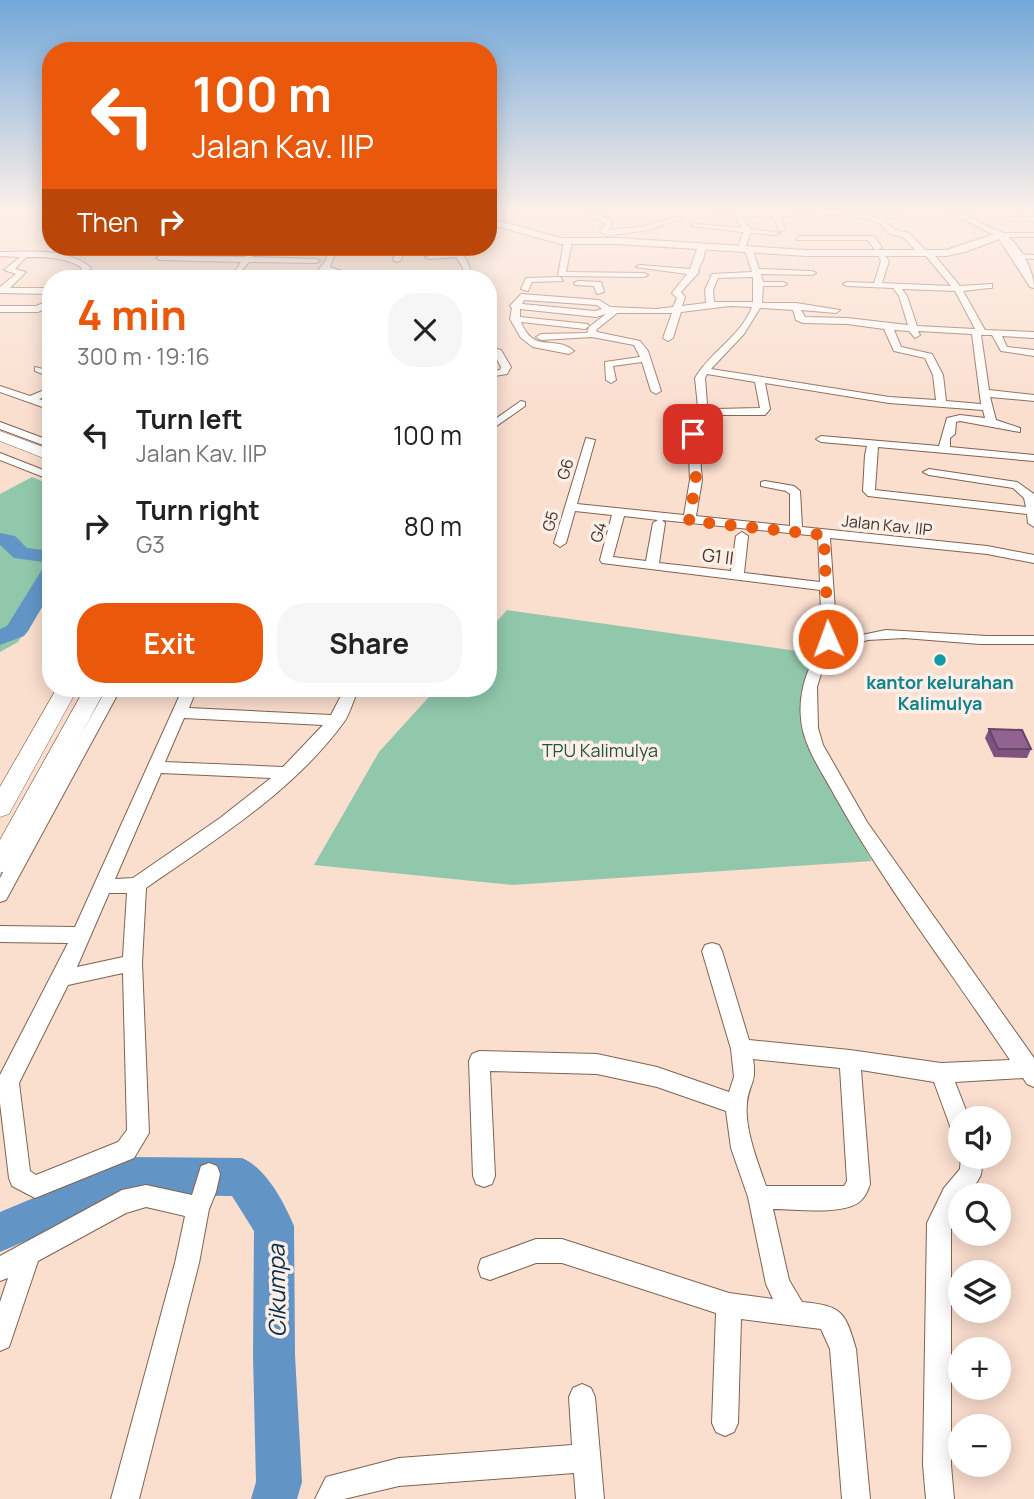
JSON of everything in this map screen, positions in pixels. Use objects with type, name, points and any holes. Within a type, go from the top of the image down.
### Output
[{"type":"main road","points":[[1,448],[42,455]]},
{"type":"main road","points":[[1,448],[42,464]]},
{"type":"main road","points":[[0,808],[62,697]]},
{"type":"main road","points":[[0,863],[90,697]]},
{"type":"street","points":[[525,289],[528,281]]},
{"type":"street","points":[[550,281],[597,283],[600,292]]},
{"type":"street","points":[[561,282],[569,281]]},
{"type":"street","points":[[668,338],[679,310],[681,297],[676,292],[683,281]]},
{"type":"street","points":[[710,304],[709,290],[713,281]]},
{"type":"street","points":[[757,281],[759,303],[747,326],[700,377],[702,405],[713,412],[761,413],[765,409],[759,379]]},
{"type":"street","points":[[773,281],[783,284]]},
{"type":"street","points":[[877,285],[878,281]]},
{"type":"street","points":[[951,281],[958,289],[979,333],[984,393],[991,422]]},
{"type":"street","points":[[847,284],[958,289],[989,286]]},
{"type":"street","points":[[895,286],[903,296],[913,332]]},
{"type":"street","points":[[1,290],[42,291]]},
{"type":"street","points":[[569,351],[567,348],[536,345],[526,337],[514,319],[514,306],[589,314],[612,310],[656,312],[710,304],[759,303],[836,310]]},
{"type":"street","points":[[796,306],[799,318],[803,320],[847,321],[913,332],[1034,335]]},
{"type":"street","points":[[0,309],[42,307]]},
{"type":"street","points":[[612,310],[592,329],[592,334],[637,343],[643,351],[656,391]]},
{"type":"street","points":[[514,319],[586,331],[526,337]]},
{"type":"street","points":[[888,327],[897,349],[929,356],[938,374],[941,404]]},
{"type":"street","points":[[996,334],[1004,349],[1034,353]]},
{"type":"street","points":[[497,352],[506,367],[504,372],[497,373]]},
{"type":"street","points":[[611,380],[608,364],[644,359]]},
{"type":"street","points":[[38,369],[42,371]]},
{"type":"street","points":[[704,370],[889,400],[987,407]]},
{"type":"street","points":[[0,389],[42,404]]},
{"type":"street","points":[[984,393],[1034,398]]},
{"type":"street","points":[[30,400],[42,394]]},
{"type":"street","points":[[497,422],[521,404]]},
{"type":"street","points":[[497,413],[507,414]]},
{"type":"street","points":[[944,449],[945,437],[950,434],[951,420],[991,422],[1016,430]]},
{"type":"street","points":[[0,425],[42,441]]},
{"type":"street","points":[[689,521],[696,480],[693,434]]},
{"type":"street","points":[[821,439],[1034,458]]},
{"type":"street","name":"G6","points":[[570,507],[590,440]]},
{"type":"street","points":[[874,443],[870,455],[869,491],[872,494],[1033,517],[1030,497],[1017,485],[929,472]]},
{"type":"street","points":[[1,448],[42,472]]},
{"type":"street","points":[[765,484],[790,488],[796,493],[796,532]]},
{"type":"street","name":"Jalan Kav. IIP","points":[[570,507],[987,550],[1034,559]]},
{"type":"street","name":"G5","points":[[560,543],[570,507]]},
{"type":"street","name":"G4","points":[[606,560],[620,513]]},
{"type":"street","points":[[653,566],[659,523]]},
{"type":"street","points":[[824,535],[830,647]]},
{"type":"street","points":[[737,576],[742,536]]},
{"type":"street","name":"G1 II","points":[[606,560],[826,587]]},
{"type":"street","points":[[1032,1071],[969,986],[861,827],[815,745],[810,728],[810,687],[817,663],[830,647],[863,635],[889,633],[979,640],[1034,640]]},
{"type":"street","points":[[0,895],[109,697]]},
{"type":"street","points":[[137,885],[132,963],[138,1133],[126,1150],[35,1186],[20,1178],[4,1090],[62,978],[186,697]]},
{"type":"street","points":[[101,885],[137,885],[239,814],[286,773],[337,720],[348,697]]},
{"type":"street","points":[[180,713],[337,720]]},
{"type":"street","points":[[156,767],[286,773]]},
{"type":"street","points":[[0,934],[80,935]]},
{"type":"street","points":[[712,951],[741,1049],[745,1077],[736,1104],[742,1148],[759,1197],[778,1284],[795,1314]]},
{"type":"street","points":[[62,978],[132,963]]},
{"type":"street","points":[[741,1049],[850,1059],[941,1073],[1032,1071]]},
{"type":"street","points":[[759,1197],[842,1198],[852,1194],[859,1184],[850,1059]]},
{"type":"street","points":[[484,1176],[480,1061],[597,1064],[657,1077],[736,1104]]},
{"type":"street","points":[[941,1073],[953,1106]]},
{"type":"street","points":[[940,1499],[937,1465],[939,1223],[961,1182],[971,1174],[971,1169]]},
{"type":"street","points":[[0,1269],[122,1202],[146,1196],[204,1191],[125,1499]]},
{"type":"street","points":[[490,1268],[536,1251],[562,1251],[729,1305],[828,1317],[838,1331],[843,1349],[856,1499]]},
{"type":"street","points":[[0,1338],[29,1254]]},
{"type":"street","points":[[725,1423],[729,1305]]},
{"type":"street","points":[[582,1397],[590,1499]]},
{"type":"street","points":[[329,1499],[336,1487],[399,1472],[587,1458]]},
{"type":"green space","points":[[32,477],[42,481],[42,605],[18,642],[0,652],[0,494]]},
{"type":"green space","name":"TPU Kalimulya","points":[[507,610],[811,653],[802,712],[815,760],[872,861],[512,885],[314,865],[379,752],[429,697],[497,697],[497,621]]},
{"type":"building","points":[[989,729],[1022,730],[1031,749],[998,749]]},
{"type":"waterway","name":"Cikumpa","points":[[0,539],[8,540],[21,554],[42,556]]},
{"type":"waterway","name":"Cikumpa","points":[[0,638],[16,631],[42,588]]},
{"type":"waterway","name":"Cikumpa","points":[[0,1232],[132,1176],[242,1177],[274,1226],[274,1355],[279,1482],[274,1499]]},
{"type":"place","name":"kantor kelurahan Kalimulya","points":[[940,660]]},
{"type":"route","points":[[693,434],[696,480],[689,521],[824,535],[828,639]]}]
